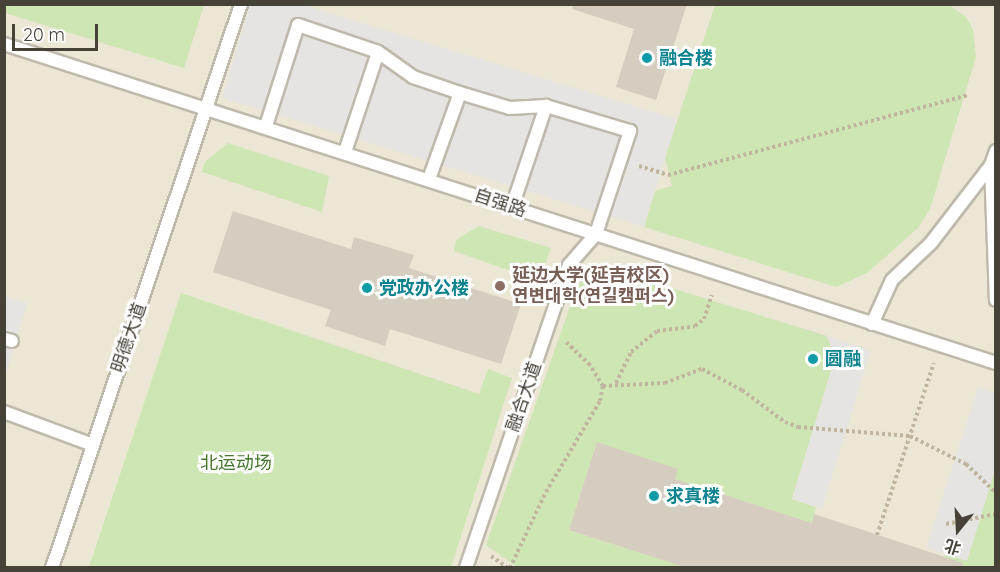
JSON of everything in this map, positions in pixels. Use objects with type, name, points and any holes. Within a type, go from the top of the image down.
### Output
[{"type":"lane","name":"明德大道","points":[[52,567],[241,4]]},
{"type":"lane","points":[[266,126],[298,25],[378,52],[413,77],[459,93],[510,108],[546,106],[630,131],[596,234]]},
{"type":"lane","name":"自强路","points":[[4,44],[266,126],[996,363]]},
{"type":"lane","points":[[345,152],[378,52]]},
{"type":"lane","points":[[429,179],[459,93]]},
{"type":"lane","points":[[512,207],[546,106]]},
{"type":"lane","points":[[872,324],[892,280],[932,243],[991,165],[996,151]]},
{"type":"lane","points":[[991,165],[996,300]]},
{"type":"lane","name":"融合大道","points":[[466,567],[569,265],[596,234]]},
{"type":"lane","points":[[4,412],[93,445]]},
{"type":"path","points":[[620,161],[668,175],[969,95]]},
{"type":"path","points":[[615,384],[631,352],[657,331],[695,326],[704,319],[712,295]]},
{"type":"path","points":[[548,327],[577,351],[603,386]]},
{"type":"path","points":[[877,535],[940,345]]},
{"type":"path","points":[[603,386],[665,383],[702,369],[742,390],[785,422],[798,427],[910,436],[966,464],[996,493]]},
{"type":"path","points":[[510,567],[546,492],[594,414],[603,386]]},
{"type":"path","points":[[946,524],[996,514]]},
{"type":"shaded area","points":[[300,4],[677,119],[644,227],[222,98],[250,5]]},
{"type":"shaded area","name":"延边大学(延吉校区) 연변대학(연길캠퍼스)","points":[[5,5],[995,5],[995,567],[5,567]]},
{"type":"shaded area","points":[[5,296],[27,303],[5,378]]},
{"type":"shaded area","points":[[827,336],[871,350],[822,509],[792,499],[835,358]]},
{"type":"shaded area","points":[[978,387],[995,392],[995,470],[967,561],[926,548]]},
{"type":"green space","points":[[948,4],[966,17],[973,30],[976,57],[930,209],[918,228],[867,273],[836,287],[644,227],[655,191],[672,186],[665,158],[715,5]]},
{"type":"green space","points":[[4,5],[204,5],[184,68],[5,13]]},
{"type":"green space","points":[[228,143],[329,176],[322,212],[202,172],[205,162]]},
{"type":"green space","points":[[479,226],[551,248],[539,281],[454,251],[456,240]]},
{"type":"green space","points":[[593,264],[827,336],[835,358],[792,499],[816,507],[812,523],[675,479],[597,443],[569,530],[684,567],[517,567],[486,545],[576,289]]},
{"type":"green space","name":"北运动场","points":[[181,293],[479,394],[488,369],[512,378],[451,567],[89,567]]},
{"type":"green space","points":[[995,470],[995,567],[941,567],[946,554],[967,560]]},
{"type":"building","name":"融合楼","points":[[573,4],[687,4],[656,100],[616,87],[634,29],[572,9]]},
{"type":"building","name":"党政办公楼","points":[[233,211],[351,249],[354,237],[414,255],[409,268],[521,304],[501,364],[390,329],[385,346],[325,326],[331,310],[213,272]]},
{"type":"building","name":"求真楼","points":[[597,442],[678,469],[675,479],[812,523],[814,514],[963,563],[962,567],[684,567],[569,530]]},
{"type":"place","name":"融合楼","points":[[647,58]]},
{"type":"place","name":"延边大学(延吉校区) 연변대학(연길캠퍼스)","points":[[500,286]]},
{"type":"place","name":"党政办公楼","points":[[367,288]]},
{"type":"place","name":"圆融","points":[[813,359]]},
{"type":"place","name":"求真楼","points":[[654,496]]}]
